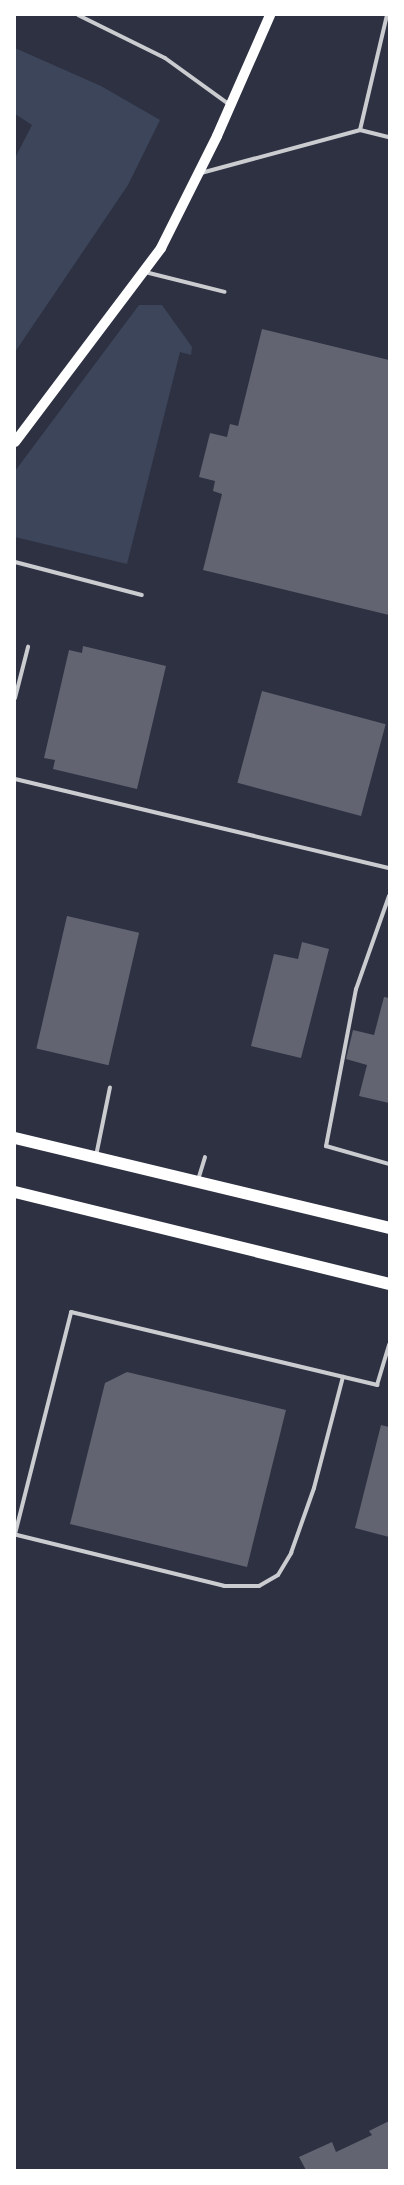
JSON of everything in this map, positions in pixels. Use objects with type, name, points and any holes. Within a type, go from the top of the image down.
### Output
[{"type":"main road","points":[[15,442],[145,272],[199,174],[270,15]]},
{"type":"main road","points":[[15,1138],[389,1228]]},
{"type":"main road","points":[[15,1192],[389,1284]]},
{"type":"lane","points":[[78,15],[165,58],[231,106]]},
{"type":"lane","points":[[360,130],[387,15]]},
{"type":"lane","points":[[199,174],[360,130],[389,138]]},
{"type":"lane","points":[[145,272],[225,292]]},
{"type":"lane","points":[[15,562],[142,595]]},
{"type":"lane","points":[[15,698],[28,647]]},
{"type":"lane","points":[[15,779],[389,868]]},
{"type":"lane","points":[[389,896],[356,988],[326,1146],[389,1164]]},
{"type":"lane","points":[[96,1158],[110,1087]]},
{"type":"lane","points":[[198,1182],[205,1157]]},
{"type":"lane","points":[[344,1377],[314,1488],[291,1552],[278,1575],[260,1586],[224,1586],[16,1535],[72,1312],[344,1377],[377,1385],[389,1345]]},
{"type":"shaded area","points":[[15,48],[101,86],[160,120],[128,185],[15,352],[15,158],[32,125],[15,114]]},
{"type":"shaded area","points":[[139,305],[162,305],[192,347],[191,355],[180,352],[127,564],[15,537],[15,471]]},
{"type":"building","points":[[262,329],[389,360],[389,615],[203,570],[222,494],[213,491],[215,481],[199,477],[210,433],[227,437],[230,424],[238,426]]},
{"type":"building","points":[[83,646],[166,666],[137,789],[53,769],[55,760],[44,758],[69,650],[82,653]]},
{"type":"building","points":[[262,691],[386,724],[361,816],[237,783]]},
{"type":"building","points":[[67,916],[139,933],[109,1065],[36,1049]]},
{"type":"building","points":[[302,942],[329,949],[301,1058],[251,1046],[274,954],[298,959]]},
{"type":"building","points":[[384,997],[389,998],[389,1103],[359,1096],[367,1065],[346,1059],[353,1030],[374,1035]]},
{"type":"building","points":[[127,1372],[286,1410],[247,1567],[70,1524],[105,1383]]},
{"type":"building","points":[[381,1425],[389,1427],[389,1537],[355,1528]]},
{"type":"building","points":[[389,2121],[389,2170],[306,2170],[299,2157],[332,2142],[336,2152],[372,2135],[369,2131]]}]
